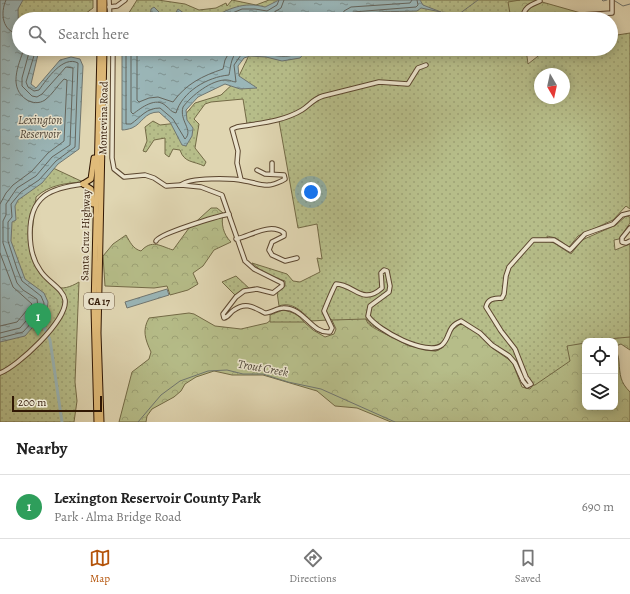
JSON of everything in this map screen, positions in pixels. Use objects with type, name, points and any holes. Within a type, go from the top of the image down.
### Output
[{"type":"highway","points":[[100,0],[100,12]]},
{"type":"highway","points":[[104,0],[104,12]]},
{"type":"highway","name":"Santa Cruz Highway","points":[[97,422],[94,333],[100,56]]},
{"type":"highway","name":"Santa Cruz Highway","points":[[101,422],[98,333],[104,56]]},
{"type":"highway","points":[[83,184],[90,181],[92,176],[98,120]]},
{"type":"highway","points":[[83,184],[88,186],[91,191],[95,230]]},
{"type":"street","points":[[109,0],[109,12]]},
{"type":"street","points":[[109,7],[119,5],[125,0]]},
{"type":"street","points":[[612,0],[612,12]]},
{"type":"street","points":[[524,12],[528,6],[540,1]]},
{"type":"street","name":"Montevina Road","points":[[113,56],[113,167],[124,177],[145,175],[154,178],[166,186],[182,185],[201,187],[222,194],[236,239],[247,263],[254,269],[278,280],[283,284],[273,293],[257,289],[242,292],[224,313],[224,318],[227,318],[234,310],[243,306],[257,308],[265,314],[283,308],[302,314],[316,328],[325,332],[330,332],[332,328],[324,311],[336,284],[341,284],[361,295],[372,294],[382,288],[381,273],[384,270],[387,271],[390,286],[389,292],[370,306],[368,316],[371,322],[403,340],[429,348],[436,348],[444,344],[450,327],[461,321],[480,333],[492,345],[509,356],[516,363],[523,381],[527,386],[531,384],[526,377],[520,359],[486,307],[487,302],[502,298],[509,267],[533,240],[554,240],[570,250],[585,234],[614,224],[622,215],[630,213]]},
{"type":"street","points":[[241,180],[237,163],[238,151],[232,129],[278,120],[302,110],[316,98],[380,82],[408,84],[418,68],[426,65]]},
{"type":"street","points":[[272,163],[272,174]]},
{"type":"street","points":[[182,185],[184,182],[192,180],[241,180],[269,186],[285,179],[284,175],[265,174],[257,170]]},
{"type":"street","points":[[0,373],[19,362],[35,346],[58,320],[64,309],[64,299],[60,291],[42,273],[34,259],[30,243],[31,216],[36,204],[46,194],[61,188],[83,184]]},
{"type":"street","points":[[156,241],[160,236],[174,233],[188,226],[229,214]]},
{"type":"street","points":[[236,239],[248,237],[269,228],[281,231],[284,233],[284,236],[272,242],[269,250],[272,255],[285,261],[297,258]]},
{"type":"street","points":[[630,228],[622,238],[622,242],[626,243],[630,241]]},
{"type":"green space","points":[[0,0],[93,0],[93,8],[88,12],[12,12],[12,56],[16,56],[0,97]]},
{"type":"green space","points":[[137,0],[158,0],[185,4],[199,10],[216,8],[226,3],[227,6],[232,0],[256,5],[269,0],[520,0],[508,2],[510,12],[129,12]]},
{"type":"green space","points":[[430,0],[535,0],[577,12],[396,12]]},
{"type":"green space","points":[[630,33],[630,209],[626,206],[613,220],[578,236],[569,247],[556,238],[547,236],[548,241],[554,243],[571,254],[582,240],[616,225],[626,216],[630,217],[630,223],[619,239],[614,240],[615,250],[630,244],[630,337],[582,338],[582,344],[567,346],[570,361],[535,385],[524,386],[514,363],[492,348],[483,336],[462,323],[451,331],[436,351],[409,346],[371,325],[366,319],[332,320],[328,317],[328,320],[311,321],[301,311],[293,306],[279,306],[277,292],[285,286],[285,281],[265,274],[252,263],[287,274],[293,281],[300,282],[320,272],[317,258],[322,259],[317,224],[298,228],[279,121],[247,124],[243,99],[211,102],[205,104],[194,119],[199,124],[195,148],[206,162],[204,166],[184,157],[180,150],[173,149],[169,157],[165,154],[165,138],[154,140],[146,152],[143,151],[147,141],[145,127],[153,121],[160,125],[178,123],[195,103],[221,95],[237,80],[249,56],[527,56],[528,64],[538,56],[618,56],[618,35]]},
{"type":"green space","points":[[36,160],[83,182],[52,187],[36,197],[32,235],[32,247],[38,264],[47,281],[51,285],[61,288],[79,282],[75,382],[77,401],[74,422],[0,422],[0,166]]},
{"type":"green space","points":[[211,208],[217,208],[223,213],[223,229],[231,242],[214,250],[203,266],[193,273],[198,284],[188,290],[170,295],[167,286],[154,288],[105,286],[103,256],[113,244],[126,235],[130,243],[141,251],[145,247],[153,244],[173,250],[189,228]]},
{"type":"green space","points":[[630,247],[630,350],[621,344],[618,345],[618,338],[582,338],[582,410],[618,410],[618,357],[621,378],[624,385],[630,392],[630,422],[391,422],[357,408],[335,406],[317,391],[263,375],[232,375],[214,371],[196,377],[185,384],[181,391],[174,397],[152,409],[147,416],[146,422],[119,422],[132,372],[149,359],[151,352],[147,343],[145,331],[149,318],[189,313],[194,314],[215,326],[241,329],[267,323],[276,316],[295,314],[313,330],[325,337],[334,334],[336,329],[330,316],[364,315],[370,325],[384,334],[416,347],[434,351],[439,350],[451,331],[461,323],[483,336],[491,346],[513,364],[522,387],[530,389]]},
{"type":"green space","points":[[236,276],[251,290],[236,296],[222,282]]},
{"type":"green space","points":[[283,310],[295,314],[304,322],[270,322],[270,315]]},
{"type":"water","name":"Lexington Reservoir","points":[[0,0],[23,0],[18,9],[18,12],[12,12],[12,56],[38,56],[31,84],[36,88],[60,60],[71,57],[80,59],[83,66],[79,149],[58,164],[42,183],[18,200],[15,206],[16,220],[12,222],[11,241],[25,279],[44,293],[48,302],[47,311],[25,336],[0,342]]},
{"type":"water","points":[[279,0],[420,0],[423,5],[441,12],[421,8],[417,11],[391,12],[223,12],[236,7],[250,5],[265,7]]},
{"type":"water","points":[[154,7],[159,12],[151,12],[151,9]]},
{"type":"water","points":[[122,56],[250,56],[244,58],[238,66],[239,76],[257,88],[240,89],[225,84],[198,97],[186,110],[187,120],[193,128],[192,136],[186,146],[182,145],[170,122],[159,112],[150,114],[132,128],[122,130]]},
{"type":"water","points":[[250,56],[302,56],[300,58],[282,61],[266,57]]},
{"type":"water","points":[[167,289],[169,295],[127,308],[125,302]]},
{"type":"waterway","points":[[462,12],[478,0]]},
{"type":"waterway","points":[[602,0],[607,0]]},
{"type":"waterway","points":[[615,1],[623,6],[630,4]]},
{"type":"waterway","points":[[34,326],[44,327],[50,340],[62,422]]},
{"type":"waterway","name":"Trout Creek","points":[[138,422],[161,395],[180,381],[208,371],[227,370],[243,374],[263,374],[288,382],[321,389],[395,422]]},
{"type":"place","name":"Lexington Reservoir County Park","points":[[38,336]]}]
